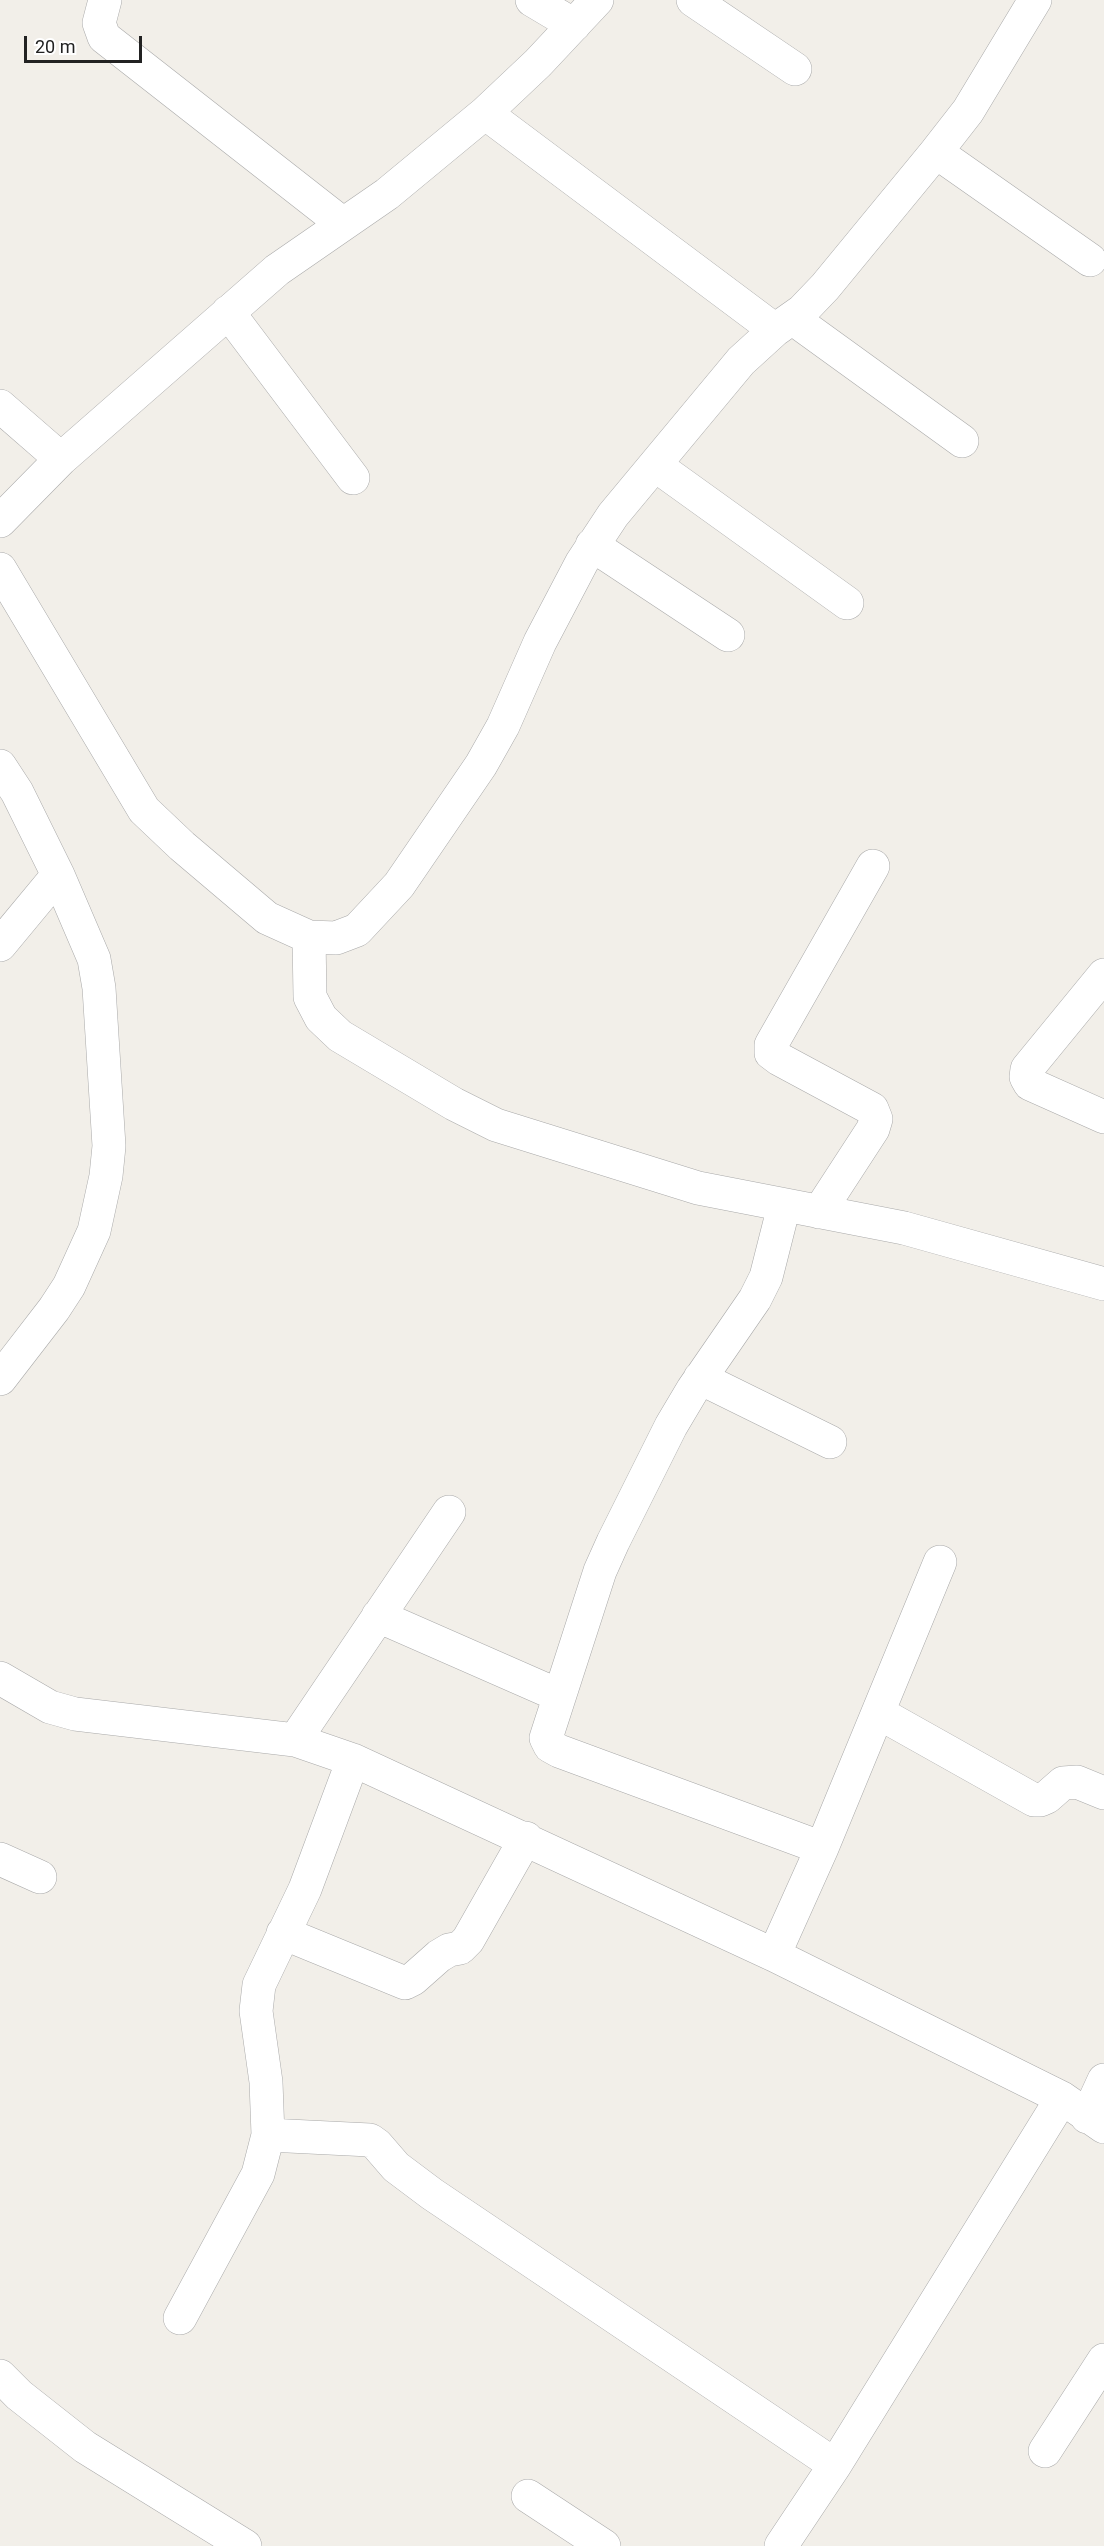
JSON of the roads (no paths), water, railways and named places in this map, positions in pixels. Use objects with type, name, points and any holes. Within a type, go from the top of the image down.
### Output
[{"type":"street","points":[[105,0],[99,23],[104,37],[344,224]]},
{"type":"street","points":[[532,0],[574,25]]},
{"type":"street","points":[[0,521],[61,459],[277,270],[387,194],[485,113],[597,0]]},
{"type":"street","points":[[693,0],[795,69]]},
{"type":"street","points":[[0,569],[144,810],[182,846],[267,918],[309,937],[336,938],[357,930],[399,885],[481,765],[503,726],[540,642],[592,545],[613,515],[741,361],[825,287],[936,152],[968,111],[1035,0]]},
{"type":"street","points":[[485,113],[784,324],[962,441]]},
{"type":"street","points":[[936,152],[1090,260]]},
{"type":"street","points":[[228,312],[353,478]]},
{"type":"street","points":[[0,406],[61,459]]},
{"type":"street","points":[[656,465],[847,603]]},
{"type":"street","points":[[592,545],[728,635]]},
{"type":"street","points":[[0,766],[17,792],[58,875],[94,959],[99,988],[109,1146],[106,1176],[94,1231],[69,1286],[0,1379]]},
{"type":"street","points":[[819,1212],[873,1128],[876,1119],[872,1109],[779,1059],[771,1053],[771,1045],[873,866]]},
{"type":"street","points":[[0,945],[58,875]]},
{"type":"street","points":[[309,937],[310,997],[321,1018],[340,1036],[454,1104],[496,1125],[698,1188],[904,1228],[1104,1284]]},
{"type":"street","points":[[1104,975],[1027,1069],[1026,1077],[1030,1084],[1104,1117]]},
{"type":"street","points":[[784,1206],[766,1277],[755,1299],[700,1378],[671,1426],[600,1571],[558,1695],[546,1738],[550,1746],[822,1848]]},
{"type":"street","points":[[700,1378],[830,1442]]},
{"type":"street","points":[[295,1740],[449,1512]]},
{"type":"street","points":[[774,1955],[822,1848],[940,1562]]},
{"type":"street","points":[[378,1616],[558,1695]]},
{"type":"street","points":[[0,1678],[50,1707],[75,1714],[295,1740],[353,1760],[526,1838],[774,1955],[1084,2114]]},
{"type":"street","points":[[879,1713],[1034,1800],[1047,1797],[1063,1783],[1077,1782],[1104,1793]]},
{"type":"street","points":[[180,2318],[258,2174],[268,2135],[266,2082],[256,2011],[259,1985],[304,1889],[353,1760]]},
{"type":"street","points":[[283,1933],[405,1983],[413,1979],[439,1956],[449,1950],[460,1948],[468,1940],[526,1838]]},
{"type":"street","points":[[0,1859],[40,1877]]},
{"type":"street","points":[[781,2546],[835,2465],[1084,2114],[1104,2080]]},
{"type":"street","points":[[268,2135],[370,2140],[396,2167],[432,2194],[835,2465]]},
{"type":"street","points":[[1045,2451],[1104,2360]]},
{"type":"street","points":[[0,2376],[19,2395],[86,2447],[245,2546]]},
{"type":"street","points":[[528,2496],[604,2546]]}]
